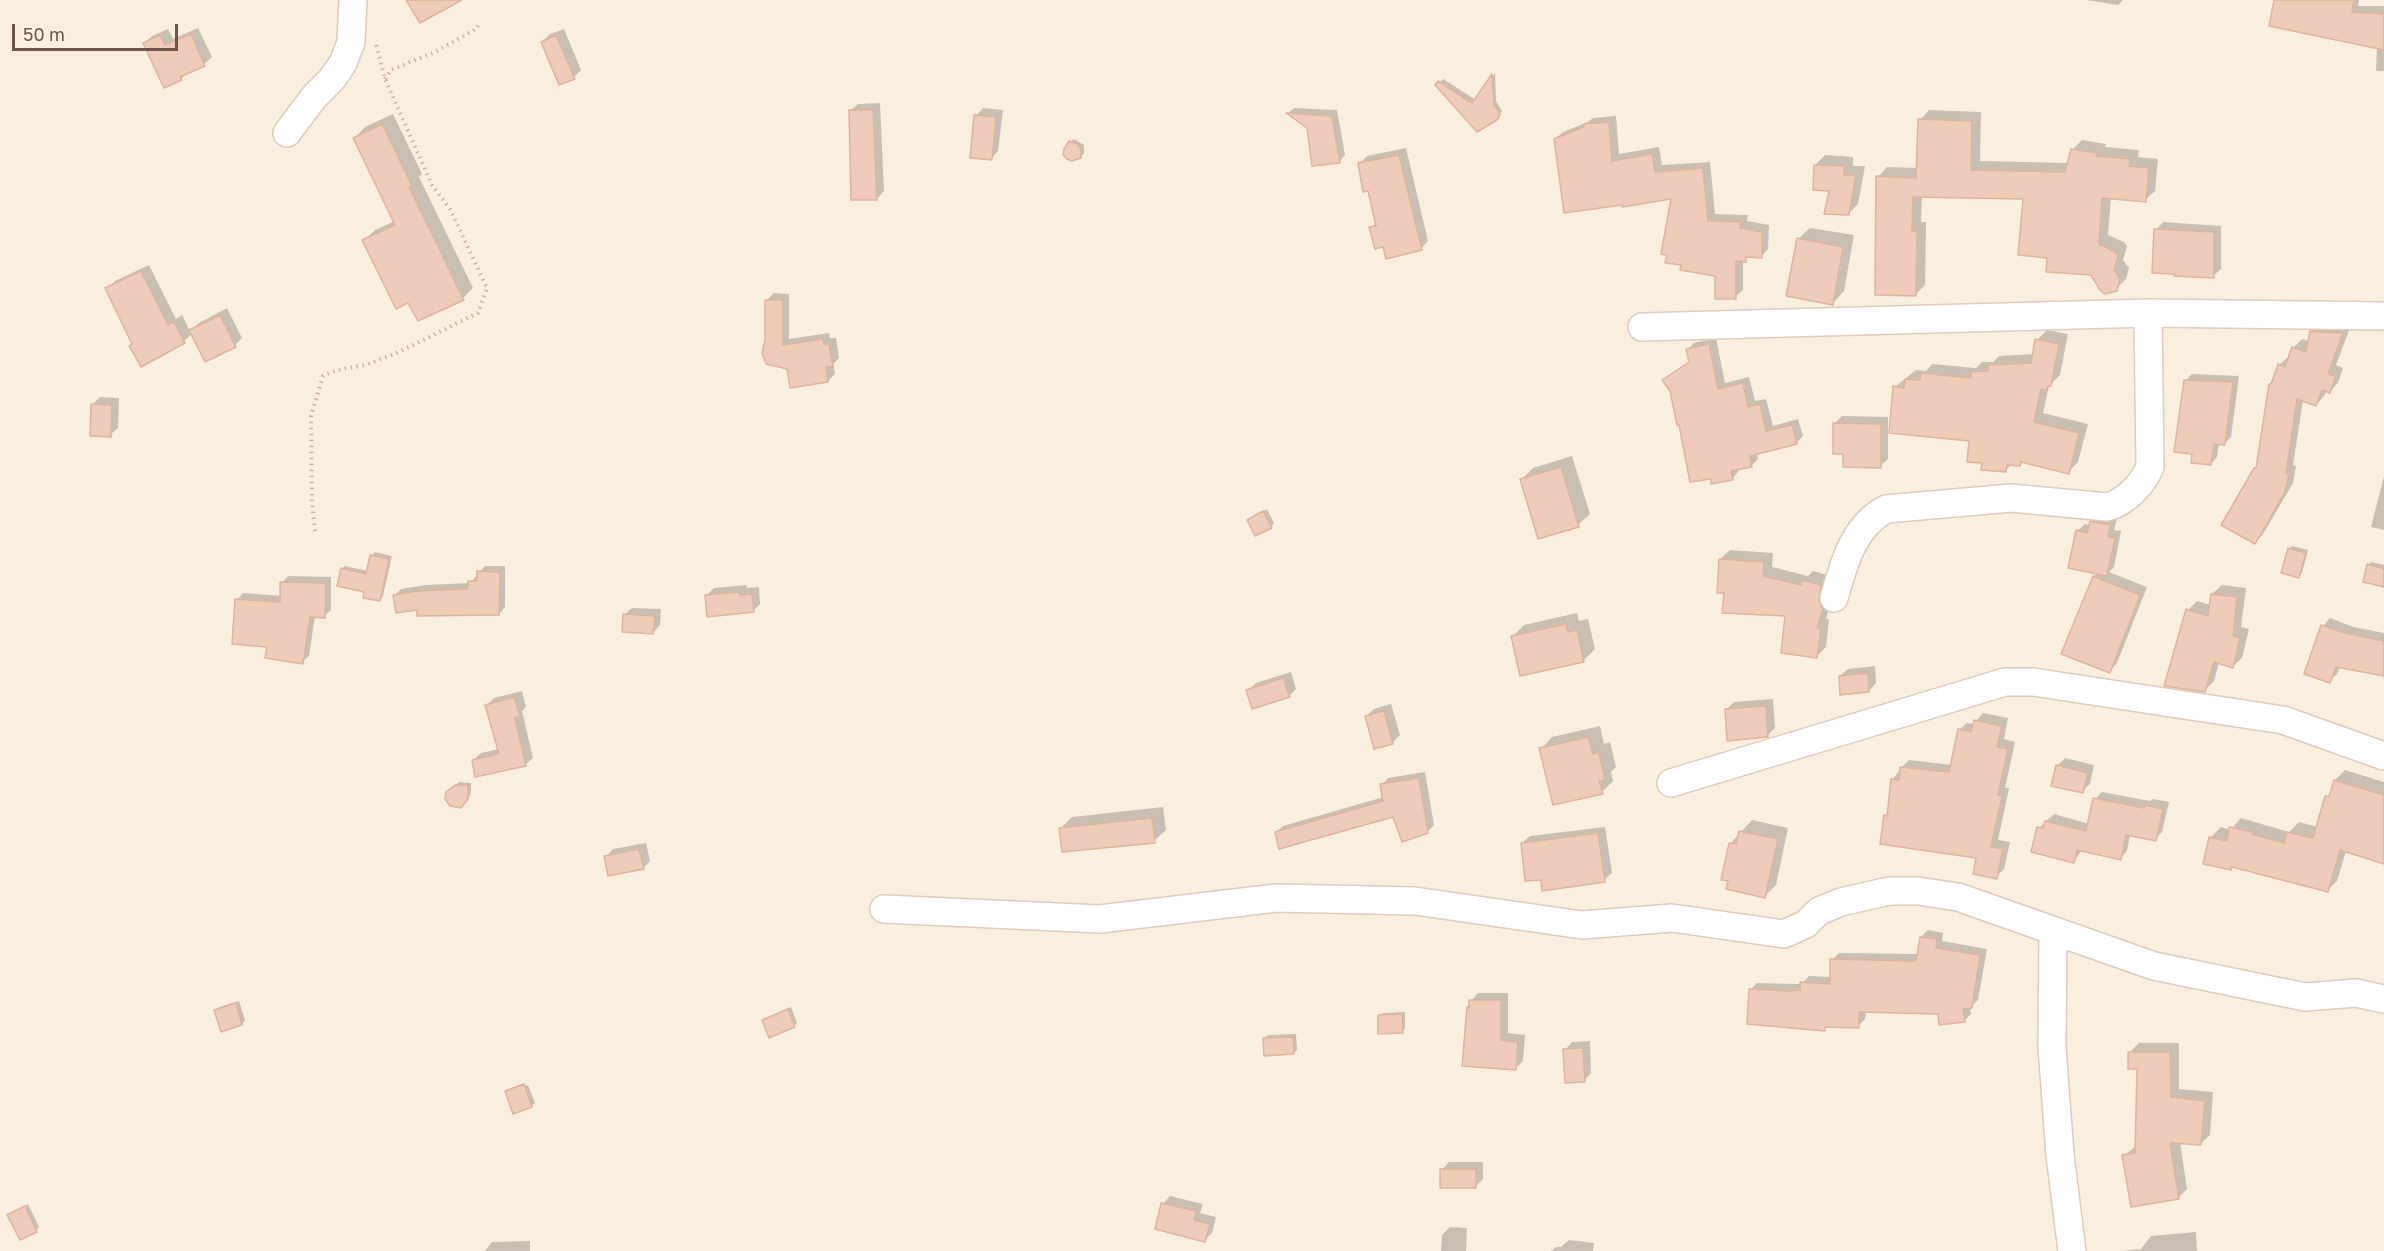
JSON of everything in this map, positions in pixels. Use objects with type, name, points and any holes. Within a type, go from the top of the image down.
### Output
[{"type":"street","points":[[287,133],[343,63],[351,42],[353,0]]},
{"type":"street","points":[[1834,598],[1844,563],[1861,529],[1873,516],[1886,509],[2011,498],[2107,507],[2116,504],[2131,493],[2145,479],[2150,467],[2148,313]]},
{"type":"street","points":[[1642,327],[2148,313],[2384,316]]},
{"type":"street","points":[[1671,783],[2006,682],[2033,682],[2283,720],[2384,756]]},
{"type":"street","points":[[884,909],[1100,919],[1276,898],[1415,901],[1582,925],[1672,918],[1784,934],[1806,924],[1819,911],[1840,902],[1889,891],[1918,891],[1958,897],[2154,966],[2306,997],[2356,993],[2384,999]]},
{"type":"street","points":[[2054,931],[2052,1047],[2060,1155],[2072,1251]]},
{"type":"path","points":[[385,79],[391,70],[435,52],[476,29],[479,24]]},
{"type":"path","points":[[315,531],[312,501],[311,416],[323,376],[335,369],[362,367],[383,359],[478,313],[487,288],[450,209],[432,185],[385,79],[375,38]]},
{"type":"building","points":[[406,0],[462,0],[420,23]]},
{"type":"building","points":[[2274,0],[2354,0],[2352,12],[2384,14],[2384,50],[2269,26]]},
{"type":"building","points":[[191,34],[205,66],[180,77],[182,80],[164,88],[143,43],[160,35],[165,45]]},
{"type":"building","points":[[556,35],[575,79],[559,85],[541,42]]},
{"type":"building","points":[[1492,74],[1494,105],[1500,115],[1497,120],[1477,132],[1435,85],[1438,81],[1472,103]]},
{"type":"building","points":[[849,110],[873,110],[877,200],[851,200]]},
{"type":"building","points":[[1286,113],[1332,116],[1340,163],[1312,166],[1307,128]]},
{"type":"building","points":[[974,115],[996,117],[992,160],[970,158]]},
{"type":"building","points":[[1918,119],[1972,121],[1971,170],[2065,172],[2071,149],[2097,153],[2096,156],[2130,159],[2129,166],[2149,168],[2146,202],[2102,198],[2099,244],[2118,256],[2114,270],[2120,279],[2117,291],[2105,294],[2091,275],[2046,272],[2047,258],[2018,255],[2023,199],[1913,197],[1912,231],[1917,231],[1916,296],[1875,295],[1876,176],[1916,178]]},
{"type":"building","points":[[1609,122],[1612,161],[1652,154],[1655,172],[1703,168],[1708,221],[1741,222],[1740,228],[1762,232],[1762,258],[1746,257],[1746,262],[1736,261],[1736,299],[1715,299],[1715,276],[1680,270],[1681,265],[1665,263],[1667,255],[1661,254],[1671,199],[1564,213],[1554,139],[1584,127],[1584,124]]},
{"type":"building","points":[[382,124],[412,186],[409,187],[464,300],[418,321],[408,303],[396,309],[362,240],[395,225],[353,138]]},
{"type":"building","points":[[1069,141],[1077,144],[1081,149],[1081,158],[1072,161],[1063,155]]},
{"type":"building","points":[[1399,155],[1422,250],[1386,259],[1383,247],[1375,249],[1369,227],[1376,226],[1368,191],[1363,192],[1358,163]]},
{"type":"building","points":[[1814,165],[1844,166],[1844,175],[1856,175],[1849,215],[1824,214],[1829,191],[1813,190]]},
{"type":"building","points":[[2154,229],[2214,232],[2214,278],[2152,273]]},
{"type":"building","points":[[1797,238],[1843,247],[1833,305],[1786,296]]},
{"type":"building","points":[[141,271],[168,325],[174,322],[185,343],[141,367],[129,346],[132,344],[105,288]]},
{"type":"building","points":[[765,300],[783,300],[783,345],[823,339],[824,345],[829,344],[833,366],[826,367],[828,382],[790,388],[787,369],[766,364],[762,353],[765,340]]},
{"type":"building","points":[[220,315],[236,347],[205,362],[189,330]]},
{"type":"building","points":[[2310,331],[2343,333],[2328,374],[2336,376],[2330,393],[2322,390],[2316,406],[2297,399],[2285,492],[2255,544],[2221,525],[2256,468],[2269,384],[2271,384],[2278,364],[2285,367],[2292,347],[2306,352]]},
{"type":"building","points":[[2035,339],[2059,344],[2051,386],[2048,386],[2047,390],[2041,389],[2034,422],[2079,433],[2069,474],[2021,462],[2020,466],[2007,465],[2006,472],[1981,470],[1982,463],[1967,462],[1969,441],[1889,433],[1893,386],[1904,388],[1905,379],[1920,380],[1921,373],[1971,378],[1971,372],[1988,371],[1988,365],[2031,363]]},
{"type":"building","points":[[1709,344],[1718,389],[1743,383],[1748,407],[1760,404],[1766,431],[1792,425],[1797,444],[1750,456],[1752,467],[1731,471],[1733,480],[1711,484],[1711,479],[1690,482],[1670,391],[1662,380],[1689,362],[1686,349]]},
{"type":"building","points":[[2184,380],[2233,382],[2225,445],[2214,444],[2211,465],[2191,463],[2192,454],[2174,452]]},
{"type":"building","points":[[91,404],[112,405],[111,437],[90,436]]},
{"type":"building","points":[[1833,423],[1881,424],[1881,468],[1843,467],[1843,454],[1833,454]]},
{"type":"building","points":[[1561,467],[1579,527],[1538,539],[1520,479]]},
{"type":"building","points":[[1263,511],[1272,528],[1255,536],[1247,520]]},
{"type":"building","points":[[2090,521],[2110,525],[2108,537],[2115,538],[2107,576],[2068,568],[2076,530],[2087,533]]},
{"type":"building","points":[[2288,548],[2306,553],[2299,578],[2281,573]]},
{"type":"building","points":[[370,555],[389,559],[380,601],[363,598],[364,592],[337,586],[341,568],[366,574]]},
{"type":"building","points":[[1719,559],[1764,562],[1763,576],[1801,585],[1802,580],[1821,585],[1819,601],[1823,609],[1817,628],[1821,628],[1817,658],[1781,653],[1785,616],[1722,613],[1724,593],[1717,593]]},
{"type":"building","points":[[2367,564],[2384,569],[2384,587],[2363,582]]},
{"type":"building","points":[[477,571],[500,572],[499,615],[417,616],[417,610],[396,613],[393,595],[418,591],[468,589],[468,581],[477,581]]},
{"type":"building","points":[[2093,576],[2140,595],[2110,673],[2061,654]]},
{"type":"building","points":[[280,582],[326,583],[325,618],[310,617],[303,664],[265,658],[267,647],[232,644],[235,599],[280,602]]},
{"type":"building","points":[[739,592],[740,595],[752,594],[754,612],[707,617],[705,595]]},
{"type":"building","points":[[2211,594],[2237,597],[2233,636],[2240,638],[2233,668],[2214,662],[2205,692],[2164,686],[2186,609],[2208,616]]},
{"type":"building","points":[[623,614],[655,616],[653,634],[622,632]]},
{"type":"building","points":[[1566,624],[1568,632],[1577,630],[1584,662],[1520,676],[1511,636]]},
{"type":"building","points":[[2321,625],[2345,633],[2384,641],[2384,676],[2336,667],[2330,683],[2304,674]]},
{"type":"building","points":[[1868,673],[1869,692],[1840,695],[1839,676]]},
{"type":"building","points":[[1283,678],[1290,697],[1252,709],[1246,690]]},
{"type":"building","points":[[514,697],[520,716],[515,718],[526,766],[475,777],[472,760],[499,754],[485,705]]},
{"type":"building","points":[[1766,706],[1768,737],[1727,741],[1725,709]]},
{"type":"building","points":[[1384,711],[1393,744],[1374,749],[1365,716]]},
{"type":"building","points":[[1974,720],[2002,726],[1997,747],[2008,749],[1998,795],[2002,796],[1991,847],[2003,849],[1997,879],[1973,874],[1976,858],[1880,844],[1884,815],[1887,816],[1891,779],[1899,780],[1900,767],[1949,772],[1958,729],[1971,732]]},
{"type":"building","points":[[1588,737],[1593,754],[1599,753],[1605,780],[1599,781],[1603,794],[1553,805],[1539,748]]},
{"type":"building","points":[[2056,765],[2088,773],[2083,793],[2051,786]]},
{"type":"building","points":[[1419,778],[1428,833],[1402,842],[1393,817],[1279,849],[1275,832],[1383,801],[1380,784]]},
{"type":"building","points":[[2334,780],[2384,795],[2384,864],[2340,850],[2328,892],[2232,867],[2231,870],[2203,864],[2209,837],[2227,841],[2229,827],[2253,832],[2252,834],[2284,843],[2287,832],[2313,838],[2325,796],[2329,797]]},
{"type":"building","points":[[455,785],[468,785],[468,799],[461,808],[450,806],[445,799],[446,792]]},
{"type":"building","points":[[2093,798],[2144,808],[2145,805],[2163,809],[2156,841],[2126,835],[2121,860],[2077,850],[2074,863],[2031,852],[2037,827],[2043,828],[2045,821],[2086,831]]},
{"type":"building","points":[[1152,818],[1155,843],[1062,852],[1059,828]]},
{"type":"building","points":[[1739,831],[1778,839],[1765,898],[1726,889],[1728,881],[1721,880],[1729,843],[1736,844]]},
{"type":"building","points":[[1598,833],[1605,882],[1542,891],[1541,880],[1525,881],[1521,843]]},
{"type":"building","points":[[639,849],[644,869],[608,876],[604,856]]},
{"type":"building","points":[[1920,937],[1937,939],[1936,948],[1980,955],[1972,1008],[1963,1009],[1965,1022],[1939,1025],[1938,1014],[1859,1012],[1859,1028],[1825,1027],[1825,1031],[1747,1024],[1749,989],[1789,991],[1800,990],[1800,982],[1830,984],[1830,959],[1916,961]]},
{"type":"building","points":[[1469,1000],[1501,1000],[1501,1040],[1518,1042],[1516,1070],[1462,1066]]},
{"type":"building","points":[[236,1003],[242,1025],[221,1032],[214,1010]]},
{"type":"building","points":[[788,1009],[795,1027],[769,1038],[762,1020]]},
{"type":"building","points":[[1402,1014],[1403,1033],[1378,1034],[1378,1015]]},
{"type":"building","points":[[1293,1037],[1294,1054],[1264,1056],[1263,1038]]},
{"type":"building","points":[[1583,1048],[1585,1082],[1565,1083],[1563,1049]]},
{"type":"building","points":[[2128,1052],[2170,1052],[2171,1097],[2205,1101],[2201,1145],[2170,1143],[2179,1199],[2131,1207],[2122,1155],[2135,1153],[2137,1069],[2128,1069]]},
{"type":"building","points":[[524,1084],[532,1107],[513,1114],[505,1091]]},
{"type":"building","points":[[1440,1169],[1476,1169],[1476,1188],[1440,1188]]},
{"type":"building","points":[[1161,1203],[1196,1211],[1194,1220],[1210,1224],[1205,1242],[1155,1229]]},
{"type":"building","points":[[25,1206],[37,1232],[20,1240],[7,1215]]}]
